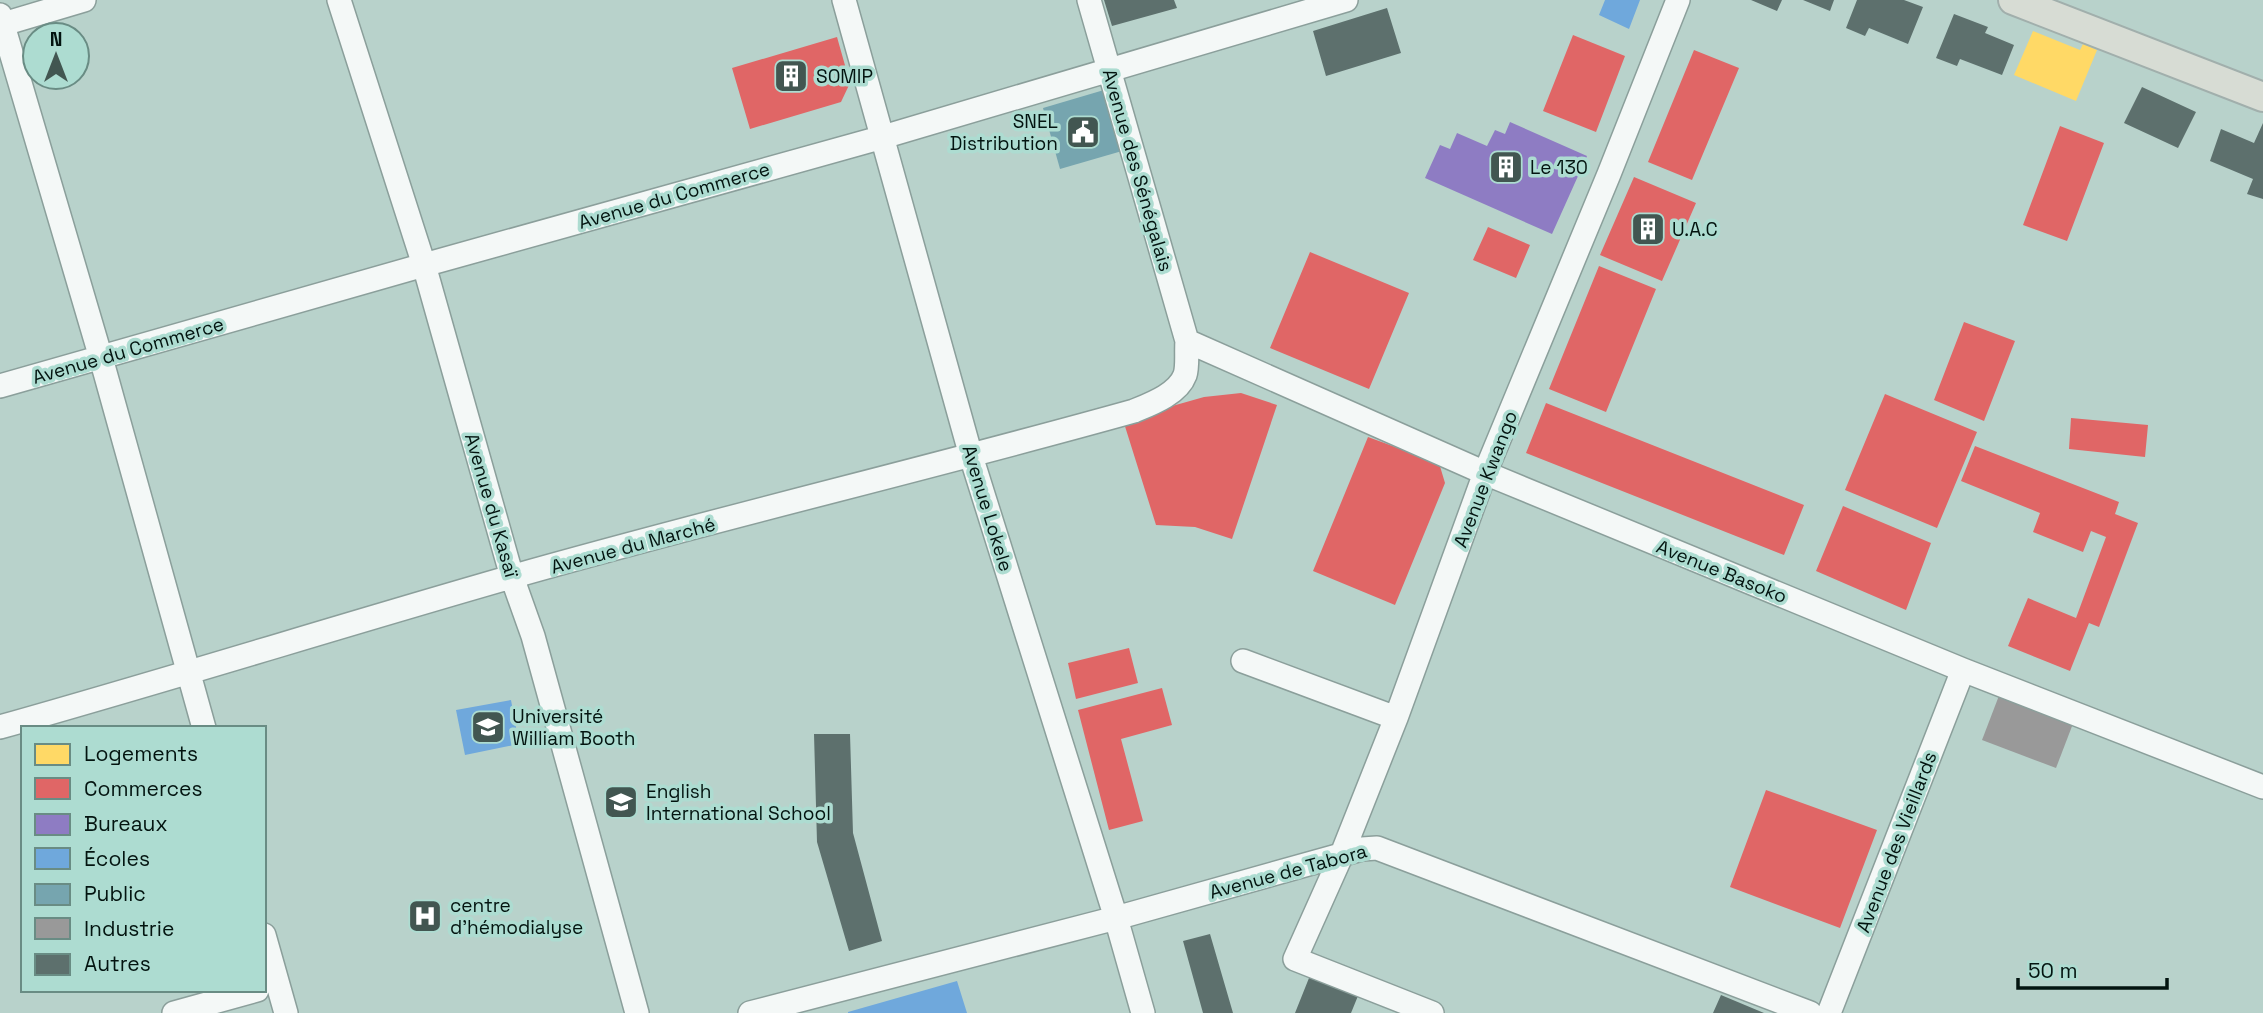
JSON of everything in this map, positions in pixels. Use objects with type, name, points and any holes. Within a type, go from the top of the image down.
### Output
[{"type":"main road","points":[[2014,0],[2263,97]]},
{"type":"street","points":[[84,0],[1,21],[101,358],[203,726]]},
{"type":"street","name":"Avenue Lokele","points":[[844,0],[971,456],[1116,918],[1143,1013]]},
{"type":"street","name":"Avenue des Sénégalais","points":[[1089,0],[1187,341]]},
{"type":"street","name":"Avenue du Commerce","points":[[0,386],[883,137],[1346,0]]},
{"type":"street","name":"Avenue Kwango","points":[[1432,1013],[1295,958],[1342,854],[1396,718],[1485,473],[1678,0]]},
{"type":"street","name":"Avenue du Kasaï","points":[[347,2],[512,577],[534,636],[637,1013]]},
{"type":"street","name":"Avenue Basoko","points":[[1187,341],[1485,473],[1963,670],[2263,787]]},
{"type":"street","name":"Avenue du Marché","points":[[0,727],[189,674],[512,577],[1135,411],[1160,401],[1177,386],[1185,375],[1187,341]]},
{"type":"street","points":[[1243,660],[1396,718]]},
{"type":"street","name":"Avenue des Vieillards","points":[[1829,1013],[1963,670]]},
{"type":"street","name":"Avenue de Tabora","points":[[750,1013],[1116,918],[1342,854],[1377,848],[1810,1013]]},
{"type":"street","points":[[266,970],[267,988],[286,1013]]},
{"type":"street","points":[[174,1013],[252,992]]},
{"type":"building: Logements","points":[[2033,31],[2080,50],[2083,44],[2097,50],[2076,101],[2014,75]]},
{"type":"building: Commerces","points":[[1573,35],[1625,56],[1596,132],[1543,111]]},
{"type":"building: Commerces","name":"SOMIP","points":[[837,37],[850,83],[841,102],[750,129],[732,68]]},
{"type":"building: Commerces","points":[[1694,50],[1739,68],[1692,180],[1648,162]]},
{"type":"building: Commerces","points":[[2060,126],[2104,143],[2067,241],[2023,225]]},
{"type":"building: Commerces","name":"U.A.C","points":[[1634,177],[1696,203],[1662,281],[1600,255]]},
{"type":"building: Commerces","points":[[1488,227],[1530,245],[1516,278],[1473,260]]},
{"type":"building: Commerces","points":[[1310,252],[1409,293],[1369,389],[1270,348]]},
{"type":"building: Commerces","points":[[1599,266],[1656,289],[1606,412],[1549,389]]},
{"type":"building: Commerces","points":[[1964,322],[2015,341],[1984,421],[1934,400]]},
{"type":"building: Commerces","points":[[1241,393],[1277,405],[1232,539],[1195,527],[1156,525],[1123,420],[1204,397]]},
{"type":"building: Commerces","points":[[1885,394],[1977,432],[1937,528],[1845,490]]},
{"type":"building: Commerces","points":[[1546,403],[1804,505],[1784,555],[1526,453]]},
{"type":"building: Commerces","points":[[2071,418],[2148,425],[2145,457],[2069,449]]},
{"type":"building: Commerces","points":[[1368,437],[1439,463],[1445,483],[1395,605],[1313,571]]},
{"type":"building: Commerces","points":[[1975,446],[2119,502],[2115,514],[2138,523],[2099,627],[2089,623],[2070,671],[2008,646],[2028,598],[2076,618],[2106,537],[2091,531],[2083,552],[2033,532],[2040,513],[1961,481]]},
{"type":"building: Commerces","points":[[1843,506],[1931,543],[1906,610],[1816,571]]},
{"type":"building: Commerces","points":[[1129,648],[1138,683],[1076,699],[1068,663]]},
{"type":"building: Commerces","points":[[1162,688],[1172,725],[1121,739],[1143,821],[1109,830],[1078,710]]},
{"type":"building: Commerces","points":[[1766,790],[1877,830],[1840,928],[1730,887]]},
{"type":"building: Bureaux","name":"Le 130","points":[[1510,122],[1587,156],[1552,234],[1425,178],[1440,145],[1450,149],[1457,133],[1487,146],[1495,130],[1505,134]]},
{"type":"building: Écoles","points":[[1605,0],[1640,0],[1629,29],[1599,15]]},
{"type":"building: Écoles","name":"Université William Booth","points":[[511,700],[519,744],[465,755],[456,710]]},
{"type":"building: Écoles","points":[[957,981],[967,1013],[848,1013],[848,1012]]},
{"type":"building: Public","points":[[1104,90],[1122,151],[1060,169],[1043,108]]},
{"type":"building: Industrie","points":[[2000,693],[2074,721],[2056,768],[1982,740]]},
{"type":"building: Autres","points":[[1104,0],[1174,0],[1177,8],[1112,26]]},
{"type":"building: Autres","points":[[1751,0],[1782,0],[1777,11]]},
{"type":"building: Autres","points":[[1803,0],[1834,0],[1830,11]]},
{"type":"building: Autres","points":[[1857,0],[1904,0],[1923,7],[1908,44],[1869,28],[1865,36],[1846,28]]},
{"type":"building: Autres","points":[[1387,8],[1401,53],[1326,76],[1313,31]]},
{"type":"building: Autres","points":[[1954,14],[1988,27],[1985,33],[2014,45],[2002,75],[1960,59],[1957,66],[1936,58]]},
{"type":"building: Autres","points":[[2142,87],[2196,112],[2178,148],[2124,123]]},
{"type":"building: Autres","points":[[2263,123],[2263,199],[2247,194],[2253,179],[2210,161],[2221,129],[2254,143]]},
{"type":"building: Autres","points":[[814,734],[850,734],[853,833],[882,941],[849,951],[817,842]]},
{"type":"building: Autres","points":[[1210,934],[1233,1013],[1203,1013],[1183,941]]},
{"type":"building: Autres","points":[[1311,973],[1360,991],[1351,1013],[1295,1013]]},
{"type":"building: Autres","points":[[1721,995],[1764,1013],[1713,1013]]},
{"type":"place","name":"SOMIP","points":[[791,76]]},
{"type":"place","name":"SNEL Distribution","points":[[1083,132]]},
{"type":"place","name":"Le 130","points":[[1506,167]]},
{"type":"place","name":"U.A.C","points":[[1648,229]]},
{"type":"place","name":"Université William Booth","points":[[488,727]]},
{"type":"place","name":"English International School","points":[[621,802]]},
{"type":"place","name":"centre d'hémodialyse","points":[[425,916]]}]
